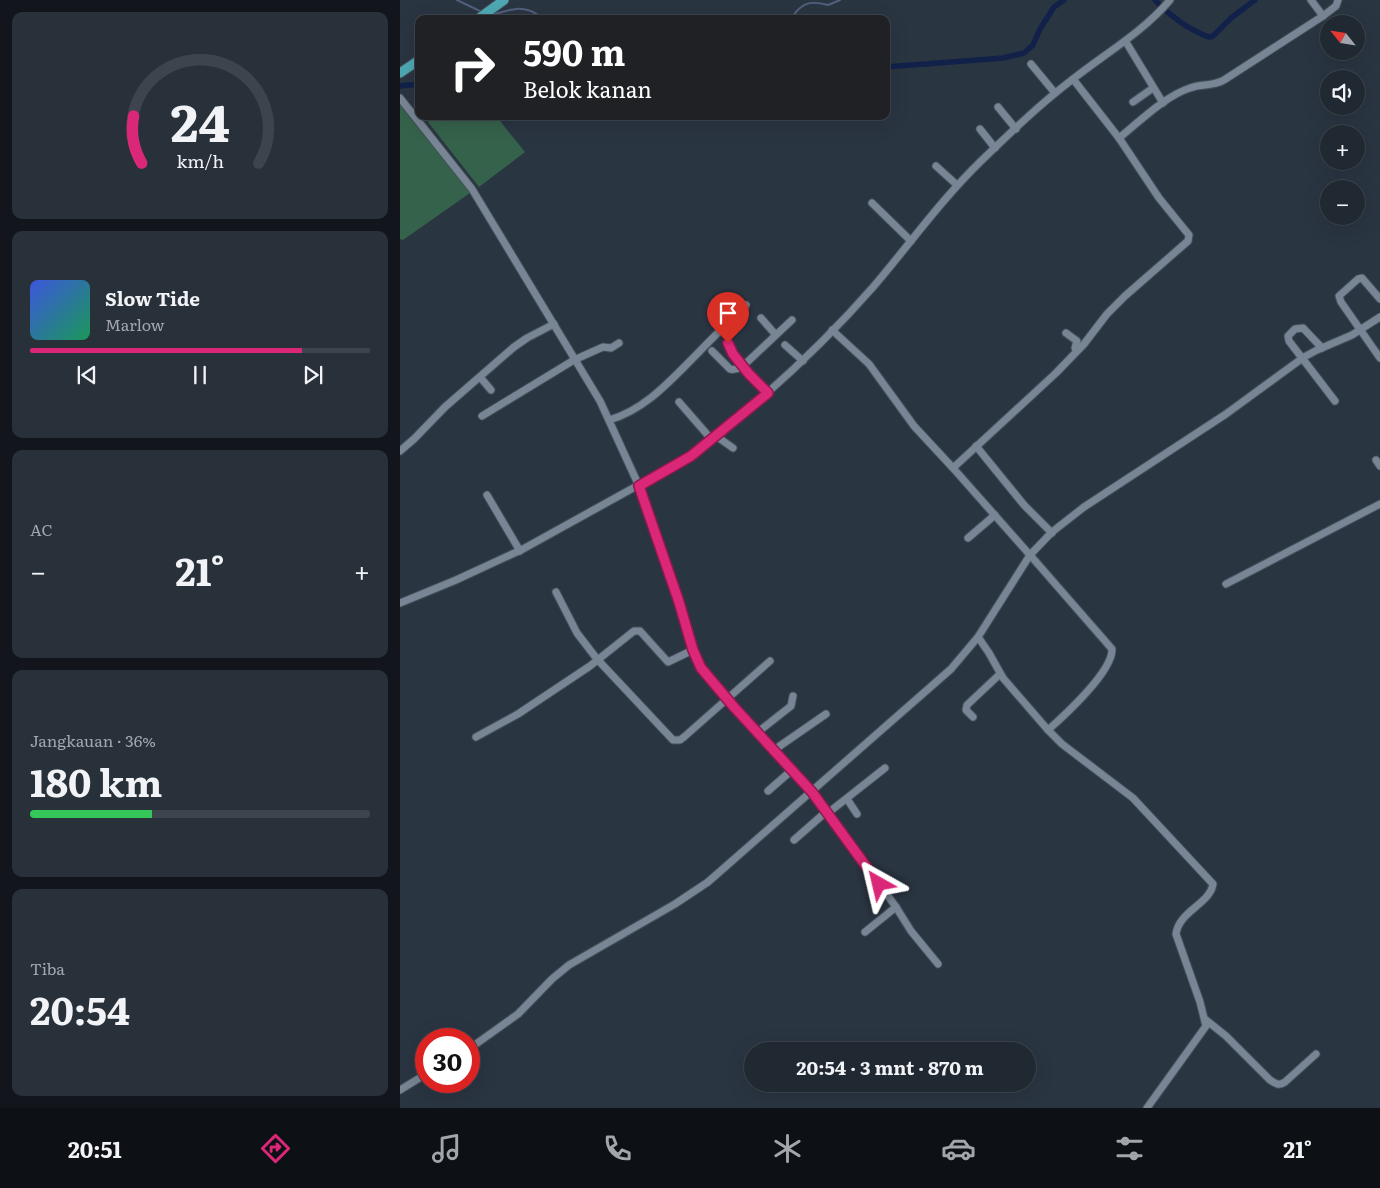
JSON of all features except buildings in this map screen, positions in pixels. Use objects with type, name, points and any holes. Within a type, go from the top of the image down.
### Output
[{"type":"main road","points":[[484,15],[504,0]]},
{"type":"main road","points":[[400,73],[415,63]]},
{"type":"street","points":[[400,603],[520,551],[691,456],[714,438],[768,393],[802,361],[873,287],[957,185],[995,148],[1055,93],[1106,54],[1126,42],[1170,0]]},
{"type":"street","points":[[1311,0],[1322,15]]},
{"type":"street","points":[[1324,15],[1336,6],[1338,0]]},
{"type":"street","points":[[1119,138],[1163,103],[1191,87],[1218,83],[1320,18]]},
{"type":"street","points":[[1126,42],[1163,103]]},
{"type":"street","points":[[1031,64],[1055,93]]},
{"type":"street","points":[[953,468],[1056,372],[1077,351],[1113,308],[1148,275],[1187,243],[1189,237],[1159,198],[1119,138],[1073,79]]},
{"type":"street","points":[[1132,102],[1153,88]]},
{"type":"street","points":[[400,98],[415,117]]},
{"type":"street","points":[[998,107],[1016,129]]},
{"type":"street","points":[[417,120],[472,189],[600,401],[639,486],[679,602],[693,650],[701,668],[812,792],[911,931],[938,964]]},
{"type":"street","points":[[980,129],[995,148]]},
{"type":"street","points":[[936,166],[957,185]]},
{"type":"street","points":[[872,203],[911,241]]},
{"type":"street","points":[[1380,299],[1377,289],[1360,278],[1339,296],[1340,302],[1380,358]]},
{"type":"street","points":[[609,420],[629,413],[645,403],[668,383],[746,305]]},
{"type":"street","points":[[480,1041],[518,1014],[552,979],[569,965],[708,882],[812,792],[951,669],[978,637],[1030,555],[1052,533],[1084,507],[1226,414],[1302,358],[1361,330],[1380,316]]},
{"type":"street","points":[[761,318],[775,334]]},
{"type":"street","points":[[712,351],[732,370],[743,366],[792,320]]},
{"type":"street","points":[[400,450],[414,439],[445,407],[514,347],[554,324]]},
{"type":"street","points":[[1322,348],[1303,328],[1295,329],[1288,335],[1287,339],[1335,401]]},
{"type":"street","points":[[832,330],[869,364],[914,426],[1112,649],[1112,658],[1081,699],[1048,730]]},
{"type":"street","points":[[1066,333],[1077,341],[1075,348],[1077,351]]},
{"type":"street","points":[[482,416],[574,360],[603,347],[611,348],[619,343]]},
{"type":"street","points":[[728,343],[733,354],[768,393]]},
{"type":"street","points":[[785,345],[802,361]]},
{"type":"street","points":[[480,377],[491,390]]},
{"type":"street","points":[[679,402],[714,438],[733,448]]},
{"type":"street","points":[[976,446],[1024,505],[1052,533]]},
{"type":"street","points":[[487,495],[520,551]]},
{"type":"street","points":[[1226,584],[1380,504]]},
{"type":"street","points":[[968,538],[995,515]]},
{"type":"street","points":[[556,592],[577,633],[598,660],[672,740],[680,740],[684,737],[770,662]]},
{"type":"street","points":[[476,737],[518,714],[598,660],[634,631],[640,631],[668,662],[693,650]]},
{"type":"street","points":[[978,637],[989,652],[1000,674],[1048,730],[1062,744],[1133,798],[1212,880],[1213,887],[1208,895],[1179,923],[1176,934],[1206,1020],[1206,1026],[1147,1108]]},
{"type":"street","points":[[973,717],[966,710],[967,705],[1000,674]]},
{"type":"street","points":[[758,732],[788,709],[792,703],[793,696]]},
{"type":"street","points":[[774,750],[826,714]]},
{"type":"street","points":[[794,840],[885,768]]},
{"type":"street","points":[[768,791],[792,770]]},
{"type":"street","points":[[847,799],[857,814]]},
{"type":"street","points":[[865,932],[896,908]]},
{"type":"street","points":[[1206,1020],[1226,1036],[1276,1084],[1285,1082],[1316,1054]]},
{"type":"street","points":[[400,1090],[415,1081]]},
{"type":"green space","points":[[400,104],[470,193],[403,240],[400,239]]},
{"type":"green space","points":[[430,120],[499,120],[525,152],[479,187],[428,122]]},
{"type":"waterway","points":[[457,0],[482,12]]},
{"type":"waterway","points":[[794,15],[798,9],[806,4],[828,5],[840,0]]},
{"type":"waterway","points":[[890,67],[1003,58],[1024,53],[1033,45],[1040,29],[1054,7],[1064,0]]},
{"type":"waterway","points":[[1155,0],[1180,22],[1209,37],[1213,36],[1231,18],[1255,0]]},
{"type":"waterway","points":[[492,15],[512,9],[524,9],[538,15]]},
{"type":"waterway","points":[[400,86],[415,84]]},
{"type":"route","points":[[728,343],[732,348],[733,354],[749,374],[768,393],[691,456],[639,486],[679,602],[697,662],[708,678],[812,792],[879,884]]}]
